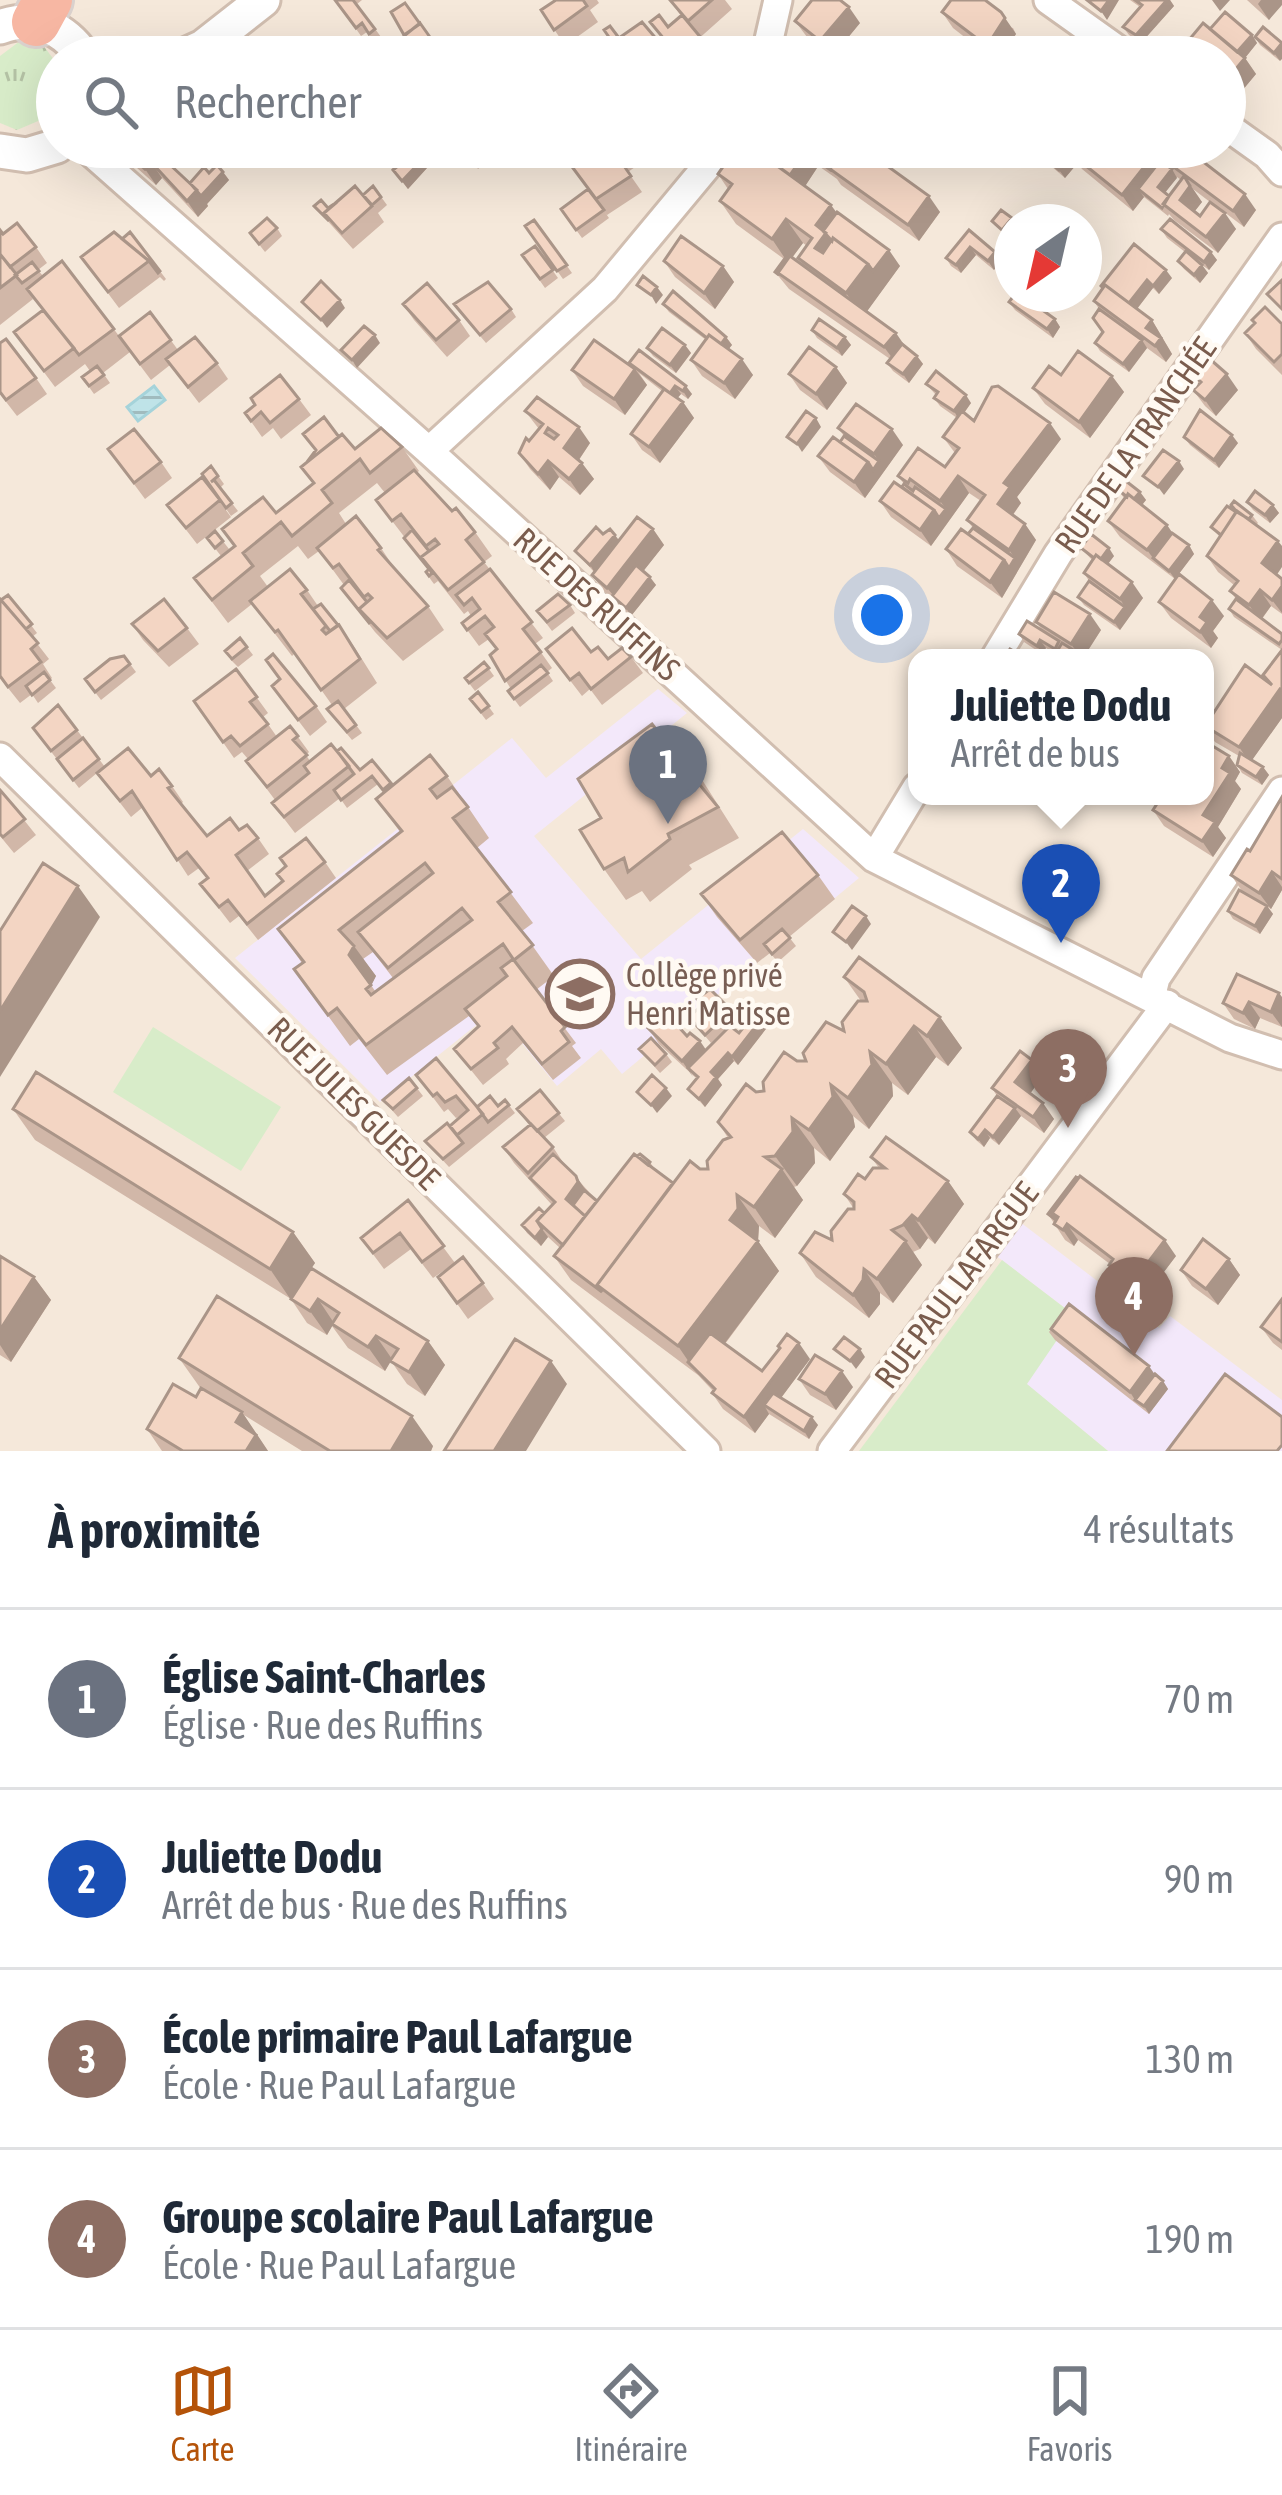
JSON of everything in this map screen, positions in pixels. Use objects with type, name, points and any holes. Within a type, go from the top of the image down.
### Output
[{"type":"street","points":[[216,36],[263,0]]},
{"type":"street","points":[[770,36],[778,0]]},
{"type":"street","points":[[1048,0],[1099,36]]},
{"type":"street","points":[[28,16],[66,36]]},
{"type":"street","points":[[1246,141],[1275,163],[1282,130]]},
{"type":"street","points":[[1,153],[36,152]]},
{"type":"street","name":"RUE DES RUFFINS","points":[[109,168],[429,451],[874,858],[1230,1038],[1282,1054]]},
{"type":"street","points":[[429,451],[605,289],[706,168]]},
{"type":"street","name":"RUE DE LA TRANCHÉE","points":[[1000,649],[1058,554],[1282,236]]},
{"type":"street","name":"RUE JULES GUESDE","points":[[0,757],[706,1451]]},
{"type":"street","name":"RUE PAUL LAFARGUE","points":[[832,1451],[1159,1001],[1156,978],[1282,791]]},
{"type":"street","points":[[874,858],[908,802]]},
{"type":"shaded area","points":[[0,0],[1282,0],[1282,1451],[0,1451]]},
{"type":"shaded area","points":[[658,689],[687,713],[534,836],[641,959],[803,829],[859,878],[622,1074],[601,1049],[557,1086],[495,1010],[380,1102],[235,958],[512,738],[546,778]]},
{"type":"shaded area","points":[[1020,1222],[1159,1328],[1170,1316],[1282,1400],[1282,1451],[1108,1451],[1025,1383],[1074,1315],[995,1255]]},
{"type":"green space","points":[[20,41],[36,44],[36,122],[17,130],[0,123],[0,56]]},
{"type":"green space","points":[[153,1027],[281,1107],[241,1171],[113,1092]]},
{"type":"green space","points":[[1002,1260],[1074,1315],[1027,1384],[1108,1451],[859,1451]]},
{"type":"water","points":[[154,386],[165,400],[138,421],[127,407]]},
{"type":"building","points":[[335,0],[353,0],[375,29],[369,34],[362,23],[356,28]]},
{"type":"building","points":[[556,0],[583,0],[587,6],[554,30],[541,10]]},
{"type":"building","points":[[670,0],[712,0],[688,21]]},
{"type":"building","points":[[812,0],[840,0],[849,7],[824,36],[814,36],[795,21]]},
{"type":"building","points":[[951,0],[985,0],[1005,18],[993,36],[974,36],[942,12]]},
{"type":"building","points":[[1087,0],[1109,0],[1101,11]]},
{"type":"building","points":[[1135,0],[1167,0],[1136,35],[1123,27],[1142,5]]},
{"type":"building","points":[[405,3],[420,24],[404,35],[391,12]]},
{"type":"building","points":[[1225,12],[1252,35],[1246,42],[1246,36],[1218,36],[1210,29]]},
{"type":"building","points":[[659,15],[668,27],[682,15],[700,36],[662,36],[650,22]]},
{"type":"building","points":[[642,22],[654,36],[622,36]]},
{"type":"building","points":[[420,23],[429,36],[404,36]]},
{"type":"building","points":[[1203,23],[1219,36],[1192,36]]},
{"type":"building","points":[[1263,27],[1282,43],[1274,53],[1255,37]]},
{"type":"building","points":[[157,168],[173,168],[197,190],[187,201]]},
{"type":"building","points":[[203,168],[209,173],[214,168],[223,172],[201,196],[190,183]]},
{"type":"building","points":[[395,168],[414,168],[402,181]]},
{"type":"building","points":[[573,168],[625,168],[631,176],[596,199]]},
{"type":"building","points":[[722,168],[780,168],[831,205],[816,225],[826,233],[815,248],[823,253],[833,238],[868,264],[846,293],[798,258],[812,238],[786,219],[772,239],[720,201],[732,184],[718,174]]},
{"type":"building","points":[[890,168],[929,196],[908,225],[830,169]]},
{"type":"building","points":[[1089,168],[1143,168],[1122,195]]},
{"type":"building","points":[[1154,168],[1172,169],[1158,187],[1169,196],[1162,208],[1138,189]]},
{"type":"building","points":[[1175,168],[1211,168],[1245,194],[1233,211]]},
{"type":"building","points":[[1184,176],[1190,186],[1180,200],[1200,216],[1210,202],[1225,213],[1206,237],[1163,204]]},
{"type":"building","points":[[355,186],[372,206],[342,233],[324,213]]},
{"type":"building","points":[[373,186],[381,197],[372,205],[363,195]]},
{"type":"building","points":[[588,189],[604,210],[576,230],[561,209]]},
{"type":"building","points":[[321,200],[328,208],[337,202],[324,213],[329,221],[314,206]]},
{"type":"building","points":[[837,212],[889,250],[873,271],[823,231]]},
{"type":"building","points":[[267,218],[277,228],[259,244],[250,233]]},
{"type":"building","points":[[1170,219],[1211,252],[1204,262],[1161,229]]},
{"type":"building","points":[[534,220],[567,265],[557,271],[525,226]]},
{"type":"building","points":[[17,223],[36,247],[10,267],[0,254],[0,230],[3,234]]},
{"type":"building","points":[[969,230],[994,251],[988,261],[970,247],[956,265],[946,258]]},
{"type":"building","points":[[114,232],[149,261],[108,292],[81,257]]},
{"type":"building","points":[[130,232],[160,271],[158,273],[122,239]]},
{"type":"building","points":[[681,236],[723,266],[704,293],[664,261]]},
{"type":"building","points":[[1134,244],[1166,270],[1153,286],[1147,280],[1129,303],[1102,285]]},
{"type":"building","points":[[535,246],[553,270],[540,279],[522,255]]},
{"type":"building","points":[[1186,251],[1202,265],[1194,275],[1178,261]]},
{"type":"building","points":[[0,254],[17,275],[0,288]]},
{"type":"building","points":[[790,256],[896,333],[884,347],[778,273]]},
{"type":"building","points":[[62,261],[114,329],[79,355],[27,289]]},
{"type":"building","points":[[32,262],[39,271],[22,283],[15,275]]},
{"type":"building","points":[[643,276],[657,287],[651,295],[637,285]]},
{"type":"building","points":[[1282,280],[1282,309],[1267,294]]},
{"type":"building","points":[[321,281],[340,300],[321,320],[302,302]]},
{"type":"building","points":[[488,282],[511,309],[480,335],[454,304]]},
{"type":"building","points":[[427,283],[459,320],[436,340],[403,304]]},
{"type":"building","points":[[1105,285],[1152,320],[1146,328],[1161,338],[1155,346],[1102,307]]},
{"type":"building","points":[[673,291],[726,337],[721,344],[663,304]]},
{"type":"building","points":[[1265,307],[1282,324],[1282,354],[1274,362],[1245,333]]},
{"type":"building","points":[[43,310],[74,348],[44,371],[14,332]]},
{"type":"building","points":[[1102,311],[1142,340],[1123,364],[1095,343],[1103,332],[1093,318]]},
{"type":"building","points":[[150,312],[171,340],[140,364],[119,336]]},
{"type":"building","points":[[1023,312],[1045,312],[1055,319],[1047,329]]},
{"type":"building","points":[[819,319],[845,337],[837,348],[812,330]]},
{"type":"building","points":[[364,326],[375,335],[352,360],[341,350]]},
{"type":"building","points":[[662,328],[685,345],[670,365],[647,348]]},
{"type":"building","points":[[709,335],[742,359],[724,383],[691,360]]},
{"type":"building","points":[[195,337],[217,363],[188,387],[166,359]]},
{"type":"building","points":[[6,339],[36,378],[6,400],[0,392],[0,343]]},
{"type":"building","points":[[594,340],[635,369],[614,399],[572,370]]},
{"type":"building","points":[[902,344],[917,356],[903,374],[887,363]]},
{"type":"building","points":[[809,347],[836,367],[816,394],[789,374]]},
{"type":"building","points":[[639,350],[686,386],[683,391],[675,386],[670,393],[629,363]]},
{"type":"building","points":[[1078,351],[1112,376],[1079,422],[1033,388],[1049,366],[1061,375]]},
{"type":"building","points":[[1203,353],[1227,374],[1205,400],[1193,390],[1201,382],[1188,370]]},
{"type":"building","points":[[97,366],[104,375],[89,386],[82,377]]},
{"type":"building","points":[[936,371],[966,395],[954,411],[934,398],[938,392],[926,384]]},
{"type":"building","points":[[280,375],[299,399],[270,423],[261,412],[251,421],[245,413],[255,405],[251,398]]},
{"type":"building","points":[[998,386],[1050,423],[1004,483],[1010,487],[998,504],[1025,524],[1009,550],[967,520],[985,495],[958,476],[940,501],[898,476],[918,448],[945,467],[959,448],[943,437],[962,411],[974,421],[992,387]]},
{"type":"building","points":[[664,389],[683,402],[649,447],[631,434]]},
{"type":"building","points":[[537,397],[579,427],[564,448],[582,463],[569,479],[548,461],[538,474],[519,453],[526,438],[529,441],[543,424],[525,411]]},
{"type":"building","points":[[856,404],[892,429],[874,454],[838,428]]},
{"type":"building","points":[[1200,410],[1232,435],[1214,460],[1184,437]]},
{"type":"building","points":[[806,411],[816,418],[797,444],[787,437]]},
{"type":"building","points":[[324,417],[339,437],[307,462],[316,450],[303,434]]},
{"type":"building","points":[[381,428],[402,447],[370,473],[360,459],[322,490],[332,503],[292,536],[281,522],[243,553],[253,566],[212,600],[194,578],[235,546],[222,529],[263,497],[276,513],[314,483],[301,467],[342,434],[355,449]]},
{"type":"building","points":[[134,429],[161,462],[134,483],[108,449]]},
{"type":"building","points":[[844,436],[879,461],[873,470],[840,442]]},
{"type":"building","points":[[833,437],[868,462],[854,482],[818,456]]},
{"type":"building","points":[[1163,450],[1179,461],[1158,487],[1143,476]]},
{"type":"building","points":[[211,466],[218,476],[211,482],[232,503],[226,508],[202,474]]},
{"type":"building","points":[[414,470],[475,532],[466,540],[484,562],[448,590],[421,557],[439,544],[435,539],[426,546],[401,514],[392,521],[376,500]]},
{"type":"building","points":[[202,477],[220,500],[186,528],[167,505]]},
{"type":"building","points":[[1122,478],[1140,492],[1134,499],[1115,487]]},
{"type":"building","points":[[894,482],[934,510],[920,530],[880,501]]},
{"type":"building","points":[[904,484],[913,491],[915,487],[946,509],[939,518]]},
{"type":"building","points":[[1255,491],[1273,505],[1265,515],[1247,502]]},
{"type":"building","points":[[1128,494],[1167,525],[1147,550],[1108,521]]},
{"type":"building","points":[[1234,501],[1252,515],[1249,519],[1231,505]]},
{"type":"building","points":[[1227,506],[1236,512],[1221,535],[1211,527]]},
{"type":"building","points":[[1237,511],[1278,541],[1262,563],[1282,579],[1272,600],[1260,590],[1249,605],[1230,591],[1238,581],[1207,556]]},
{"type":"building","points":[[356,516],[381,548],[378,550],[428,606],[387,638],[359,609],[372,598],[364,597],[339,564],[333,568],[317,548]]},
{"type":"building","points":[[637,517],[653,529],[607,588],[592,575]]},
{"type":"building","points":[[596,527],[603,534],[610,529],[615,535],[590,565],[575,551]]},
{"type":"building","points":[[973,528],[1015,558],[1009,568],[968,534]]},
{"type":"building","points":[[961,529],[1004,560],[990,582],[946,549]]},
{"type":"building","points":[[412,530],[429,551],[421,557],[432,573],[429,576],[429,569],[404,538]]},
{"type":"building","points":[[215,531],[223,541],[215,548],[207,538]]},
{"type":"building","points":[[1172,533],[1189,545],[1169,571],[1153,558]]},
{"type":"building","points":[[1091,534],[1109,548],[1101,559],[1081,548]]},
{"type":"building","points":[[1096,555],[1132,582],[1120,599],[1084,573]]},
{"type":"building","points":[[636,565],[650,577],[626,608],[612,596]]},
{"type":"building","points":[[290,569],[307,590],[301,594],[326,626],[322,630],[326,634],[339,625],[360,659],[321,690],[278,630],[250,601]]},
{"type":"building","points":[[490,569],[532,622],[523,629],[541,652],[505,681],[490,655],[497,649],[485,634],[494,627],[485,616],[467,630],[462,623],[480,609],[472,598],[464,605],[456,595]]},
{"type":"building","points":[[1179,574],[1212,600],[1200,617],[1207,622],[1200,632],[1159,602]]},
{"type":"building","points":[[349,580],[367,602],[359,609],[370,624],[341,588]]},
{"type":"building","points":[[1089,581],[1125,607],[1114,622],[1078,597]]},
{"type":"building","points":[[1054,592],[1090,614],[1071,644],[1036,622]]},
{"type":"building","points":[[558,594],[570,605],[547,622],[537,611]]},
{"type":"building","points":[[8,595],[32,624],[26,629],[1,600]]},
{"type":"building","points":[[0,599],[38,643],[31,649],[41,662],[8,687],[0,676]]},
{"type":"building","points":[[164,599],[187,628],[158,651],[132,624]]},
{"type":"building","points":[[1236,599],[1282,634],[1279,644],[1229,609]]},
{"type":"building","points":[[321,604],[338,625],[330,631],[313,609]]},
{"type":"building","points":[[1027,621],[1059,641],[1055,649],[1040,640],[1037,646],[1019,634]]},
{"type":"building","points":[[572,628],[591,652],[598,647],[608,659],[622,648],[631,657],[591,689],[579,673],[570,680],[546,649]]},
{"type":"building","points":[[240,638],[247,647],[232,659],[225,651]]},
{"type":"building","points":[[1282,650],[1282,690],[1239,747],[1214,732],[1214,712],[1245,665],[1272,685],[1263,675]]},
{"type":"building","points":[[273,654],[316,706],[298,720],[272,686],[280,679],[266,660]]},
{"type":"building","points":[[124,656],[130,664],[95,692],[85,679],[110,659]]},
{"type":"building","points":[[484,662],[489,668],[469,683],[465,678]]},
{"type":"building","points":[[541,665],[548,673],[514,699],[508,691]]},
{"type":"building","points":[[236,669],[257,697],[250,702],[268,724],[240,746],[231,736],[223,742],[194,701]]},
{"type":"building","points":[[44,672],[50,680],[32,695],[26,686]]},
{"type":"building","points":[[478,692],[489,706],[481,712],[470,699]]},
{"type":"building","points":[[338,701],[356,725],[347,732],[327,709]]},
{"type":"building","points":[[58,705],[77,730],[51,751],[33,728]]},
{"type":"building","points":[[652,724],[665,741],[669,738],[686,768],[690,765],[699,775],[695,779],[718,807],[668,834],[670,839],[628,872],[624,858],[604,869],[580,830],[601,818],[578,779]]},
{"type":"building","points":[[290,726],[298,736],[293,740],[307,755],[267,787],[246,761]]},
{"type":"building","points":[[83,738],[99,759],[73,780],[57,759]]},
{"type":"building","points":[[331,744],[349,766],[284,817],[272,803],[309,773],[304,766]]},
{"type":"building","points":[[1214,747],[1229,756],[1222,768],[1230,773],[1214,798]]},
{"type":"building","points":[[128,748],[151,776],[159,769],[172,786],[168,788],[207,836],[230,818],[239,830],[247,825],[258,838],[236,855],[265,896],[283,881],[277,874],[286,866],[280,858],[306,838],[325,862],[247,924],[228,900],[219,907],[200,884],[208,878],[187,852],[177,860],[132,791],[120,801],[97,773]]},
{"type":"building","points":[[341,748],[360,770],[372,760],[391,783],[383,790],[372,776],[341,800],[334,790],[354,774],[337,751]]},
{"type":"building","points":[[1240,753],[1263,767],[1256,777],[1237,765]]},
{"type":"building","points":[[430,755],[447,776],[430,789],[437,798],[452,787],[468,807],[453,818],[511,892],[498,902],[533,945],[514,960],[503,944],[366,1045],[337,1008],[328,1015],[294,969],[304,962],[278,929],[402,831],[376,799]],"holes":[[[425,863],[433,873],[358,932],[388,968],[462,908],[472,920],[371,995],[366,989],[371,985],[349,955],[354,946],[339,930]]]},
{"type":"building","points":[[0,790],[25,819],[3,837],[0,834]]},
{"type":"building","points":[[1282,797],[1282,879],[1272,872],[1259,893],[1231,875]]},
{"type":"building","points":[[1156,805],[1209,805],[1203,815],[1215,822],[1202,841],[1153,810]]},
{"type":"building","points":[[782,832],[818,875],[740,940],[701,894]]},
{"type":"building","points":[[43,863],[78,886],[0,1011],[0,931]]},
{"type":"building","points":[[1239,890],[1267,906],[1255,926],[1228,911]]},
{"type":"building","points":[[852,906],[866,916],[846,942],[833,932]]},
{"type":"building","points":[[782,929],[790,938],[772,954],[764,944]]},
{"type":"building","points":[[859,957],[940,1017],[927,1036],[914,1026],[886,1064],[870,1052],[872,1065],[848,1098],[831,1085],[833,1097],[809,1130],[792,1118],[793,1132],[775,1156],[765,1157],[782,1169],[754,1207],[737,1195],[738,1209],[730,1220],[758,1241],[678,1346],[597,1285],[690,1161],[708,1169],[707,1161],[731,1137],[718,1122],[746,1084],[756,1092],[764,1091],[763,1082],[784,1052],[806,1061],[803,1053],[826,1022],[844,1031],[842,1022],[858,1001],[867,1001],[864,992],[844,977]]},
{"type":"building","points":[[513,959],[565,1027],[561,1031],[569,1042],[542,1064],[512,1027],[494,1043],[498,1048],[471,1069],[454,1049],[479,1026],[465,1009],[507,976],[501,968]]},
{"type":"building","points":[[1237,974],[1279,993],[1271,1012],[1249,1002],[1243,1013],[1223,1003]]},
{"type":"building","points":[[710,989],[724,1003],[719,1009],[725,1016],[705,1035],[689,1017],[702,1005],[697,999]]},
{"type":"building","points":[[756,1012],[763,1017],[732,1057],[728,1053],[711,1072],[716,1077],[699,1099],[688,1089],[698,1077],[688,1068],[730,1026],[739,1033]]},
{"type":"building","points":[[666,1013],[687,1036],[690,1033],[700,1041],[682,1061],[648,1028]]},
{"type":"building","points":[[651,1038],[666,1054],[655,1065],[639,1049]]},
{"type":"building","points":[[1020,1051],[1032,1060],[1015,1082],[1043,1103],[1033,1117],[992,1088]]},
{"type":"building","points":[[436,1058],[483,1114],[457,1135],[450,1126],[468,1110],[456,1096],[445,1102],[437,1093],[433,1096],[416,1075]]},
{"type":"building","points":[[36,1072],[293,1232],[270,1269],[13,1109]]},
{"type":"building","points":[[652,1075],[666,1088],[651,1105],[637,1092]]},
{"type":"building","points":[[409,1078],[417,1088],[393,1109],[383,1100]]},
{"type":"building","points":[[540,1090],[559,1113],[537,1131],[517,1109]]},
{"type":"building","points":[[490,1096],[498,1106],[505,1100],[509,1105],[488,1122],[477,1107]]},
{"type":"building","points":[[997,1096],[1015,1108],[993,1137],[985,1130],[978,1139],[970,1132]]},
{"type":"building","points":[[447,1123],[463,1143],[443,1159],[425,1141]]},
{"type":"building","points":[[531,1124],[553,1147],[528,1173],[503,1147]]},
{"type":"building","points":[[886,1137],[948,1181],[918,1220],[912,1215],[892,1230],[906,1241],[877,1279],[864,1269],[853,1295],[800,1253],[815,1232],[832,1240],[831,1231],[848,1209],[854,1209],[854,1202],[844,1194],[858,1174],[865,1179],[873,1168],[885,1168],[871,1157]]},
{"type":"building","points":[[553,1154],[576,1176],[578,1182],[566,1199],[585,1216],[563,1245],[537,1221],[555,1202],[530,1178]]},
{"type":"building","points":[[634,1154],[673,1183],[597,1285],[602,1292],[554,1256]]},
{"type":"building","points":[[1080,1176],[1165,1240],[1137,1277],[1124,1266],[1119,1272],[1109,1265],[1113,1259],[1067,1224],[1063,1230],[1054,1224],[1058,1217],[1052,1213]]},
{"type":"building","points":[[1076,1177],[1052,1213],[1056,1220],[1048,1214]]},
{"type":"building","points":[[584,1190],[597,1201],[585,1216],[573,1205]]},
{"type":"building","points":[[408,1200],[444,1246],[422,1262],[400,1233],[373,1253],[361,1238]]},
{"type":"building","points":[[539,1208],[544,1213],[537,1221],[542,1229],[535,1238],[522,1225]]},
{"type":"building","points":[[1203,1239],[1229,1259],[1206,1289],[1181,1270]]},
{"type":"building","points":[[0,1256],[34,1277],[0,1330]]},
{"type":"building","points":[[463,1257],[483,1283],[457,1303],[438,1277]]},
{"type":"building","points":[[311,1268],[428,1341],[409,1372],[390,1361],[398,1349],[376,1336],[368,1347],[332,1324],[339,1313],[318,1299],[310,1311],[291,1299]]},
{"type":"building","points":[[217,1296],[412,1416],[391,1451],[330,1451],[179,1358]]},
{"type":"building","points":[[1282,1299],[1282,1342],[1261,1327]]},
{"type":"building","points":[[1069,1304],[1149,1366],[1130,1392],[1051,1329]]},
{"type":"building","points":[[710,1333],[762,1371],[787,1334],[799,1343],[744,1417],[712,1393],[715,1389],[688,1362]]},
{"type":"building","points":[[844,1337],[860,1349],[850,1361],[834,1349]]},
{"type":"building","points":[[515,1339],[551,1361],[494,1451],[444,1451]]},
{"type":"building","points":[[815,1355],[842,1371],[825,1394],[799,1379]]},
{"type":"building","points":[[1155,1374],[1163,1381],[1144,1406],[1135,1400]]},
{"type":"building","points":[[1225,1374],[1282,1417],[1282,1445],[1277,1451],[1167,1451]]},
{"type":"building","points":[[173,1384],[196,1397],[201,1388],[242,1412],[236,1422],[256,1435],[246,1451],[183,1451],[147,1429]]},
{"type":"building","points":[[773,1393],[812,1417],[804,1431],[764,1405]]},
{"type":"place","name":"Église Saint-Charles","points":[[668,824]]},
{"type":"place","name":"Juliette Dodu","points":[[1061,943]]},
{"type":"place","name":"Collège privé Henri Matisse","points":[[580,994]]},
{"type":"place","name":"École primaire Paul Lafargue","points":[[1068,1128]]},
{"type":"place","name":"Groupe scolaire Paul Lafargue","points":[[1134,1356]]}]
